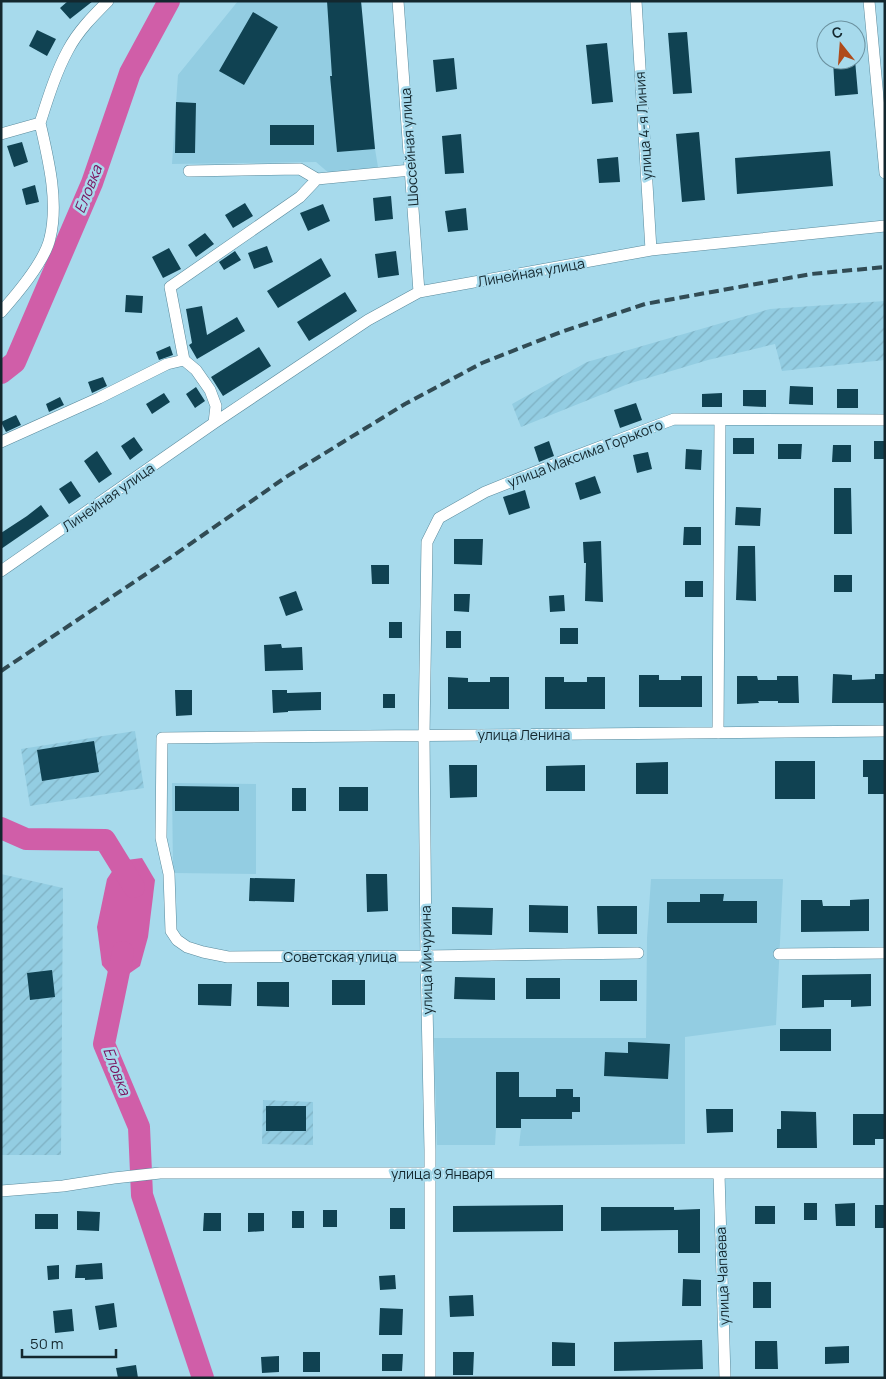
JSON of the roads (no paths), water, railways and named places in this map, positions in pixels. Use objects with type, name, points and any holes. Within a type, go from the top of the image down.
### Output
[{"type":"street","points":[[1,312],[39,264],[50,238],[53,210],[50,174],[40,122],[68,49],[87,22],[108,1]]},
{"type":"street","name":"Шоссейная улица","points":[[398,1],[419,292]]},
{"type":"street","name":"улица 4-я Линия","points":[[636,1],[651,250]]},
{"type":"street","points":[[869,1],[885,173]]},
{"type":"street","points":[[1,134],[40,122]]},
{"type":"street","points":[[189,171],[300,169],[317,179],[411,170]]},
{"type":"street","points":[[214,423],[216,406],[210,390],[196,370],[184,360],[170,287],[300,197],[317,179]]},
{"type":"street","name":"Линейная улица","points":[[1,571],[214,423],[368,320],[419,292],[651,250],[885,226]]},
{"type":"street","points":[[1,442],[99,398],[167,364],[184,360]]},
{"type":"street","name":"улица Максима Горького","points":[[427,542],[440,518],[484,492],[674,419],[885,420]]},
{"type":"street","points":[[718,733],[720,420]]},
{"type":"street","name":"улица Мичурина","points":[[427,542],[424,735],[430,1173],[430,1378]]},
{"type":"street","name":"улица Ленина","points":[[171,931],[169,874],[160,838],[162,738],[885,730]]},
{"type":"street","name":"Советская улица","points":[[171,931],[177,940],[187,947],[228,957],[638,953]]},
{"type":"street","points":[[779,954],[885,952]]},
{"type":"street","name":"улица 9 Января","points":[[1,1191],[63,1186],[160,1173],[885,1173]]},
{"type":"street","name":"улица Чапаева","points":[[719,1174],[725,1378]]},
{"type":"waterway","name":"Еловка","points":[[1,373],[15,362],[92,183],[130,73],[169,1]]},
{"type":"waterway","name":"Еловка","points":[[1,828],[26,839],[105,840],[134,887]]},
{"type":"waterway","name":"Еловка","points":[[123,952],[104,1044],[139,1127],[142,1195],[203,1378]]},
{"type":"railway","points":[[1,671],[170,558],[286,477],[405,404],[482,363],[561,332],[645,304],[811,274],[885,267]]}]
